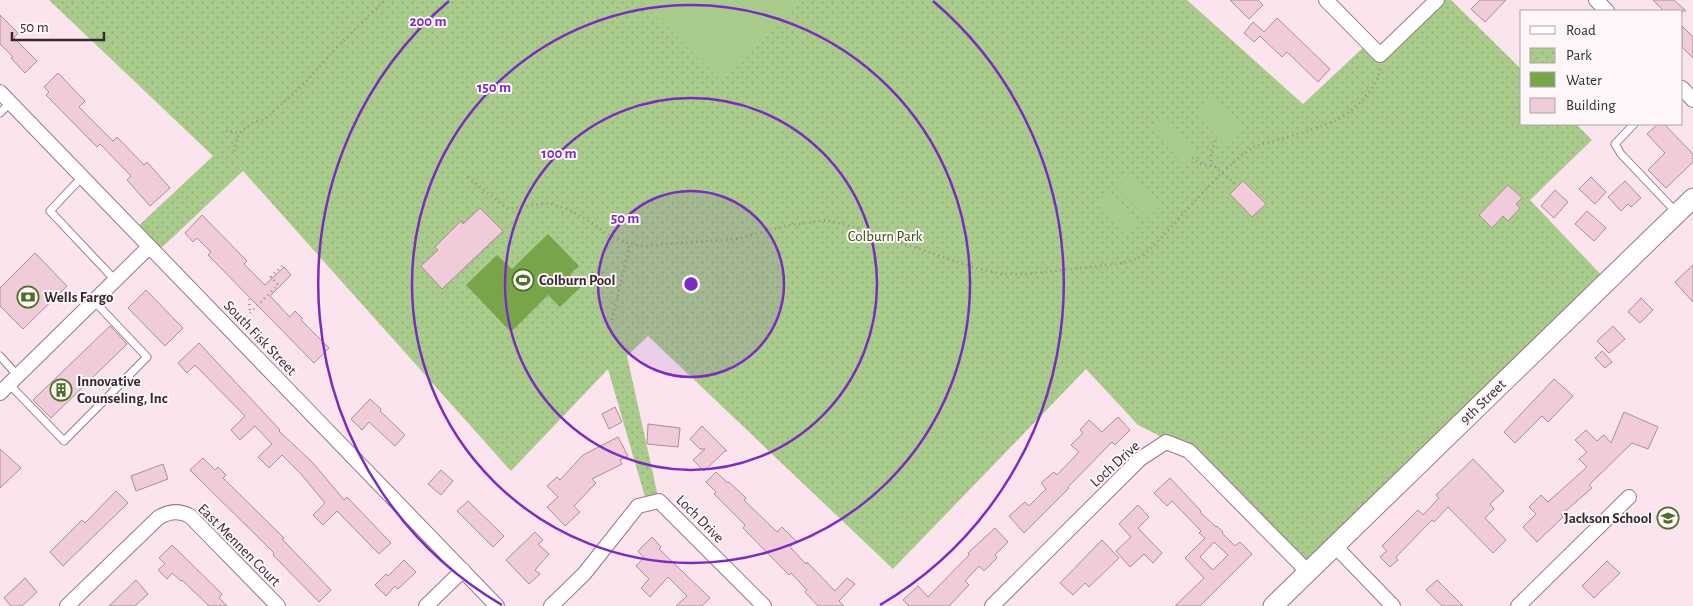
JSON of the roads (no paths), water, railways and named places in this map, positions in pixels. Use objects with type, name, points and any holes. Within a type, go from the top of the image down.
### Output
[{"type":"street","points":[[1326,0],[1380,55],[1437,0]]},
{"type":"street","points":[[1596,0],[1606,10]]},
{"type":"street","points":[[1683,89],[1693,100]]},
{"type":"street","name":"South Fisk Street","points":[[0,92],[5,108],[82,177],[497,606]]},
{"type":"street","name":"9th Street","points":[[1273,606],[1693,198]]},
{"type":"street","points":[[9,384],[150,246]]},
{"type":"street","name":"Loch Drive","points":[[992,606],[1140,459],[1166,442],[1189,451],[1308,572]]},
{"type":"street","points":[[1518,606],[1629,496]]},
{"type":"street","name":"Loch Drive","points":[[551,606],[584,574],[638,506],[660,501],[764,606]]},
{"type":"street","name":"East Mennen Court","points":[[67,606],[158,518],[166,513],[175,511],[190,516],[278,606]]},
{"type":"street","points":[[1335,546],[1392,606]]},
{"type":"street","points":[[426,606],[463,570]]},
{"type":"lane","points":[[1633,125],[1615,144],[1621,154],[1677,213]]},
{"type":"lane","points":[[82,177],[50,211],[115,280]]},
{"type":"lane","points":[[0,356],[9,384],[64,440],[146,357],[94,301]]},
{"type":"water","name":"Colburn Pool","points":[[548,234],[579,266],[570,274],[582,286],[560,307],[548,295],[511,332],[466,285],[497,255],[512,269]]},
{"type":"place","name":"Colburn Pool","points":[[523,280]]},
{"type":"place","name":"Wells Fargo","points":[[28,297]]},
{"type":"place","name":"Innovative Counseling, Inc","points":[[61,390]]},
{"type":"place","name":"Jackson School","points":[[1668,518]]},
{"type":"park label","name":"Colburn Park","points":[[885,236]]}]
